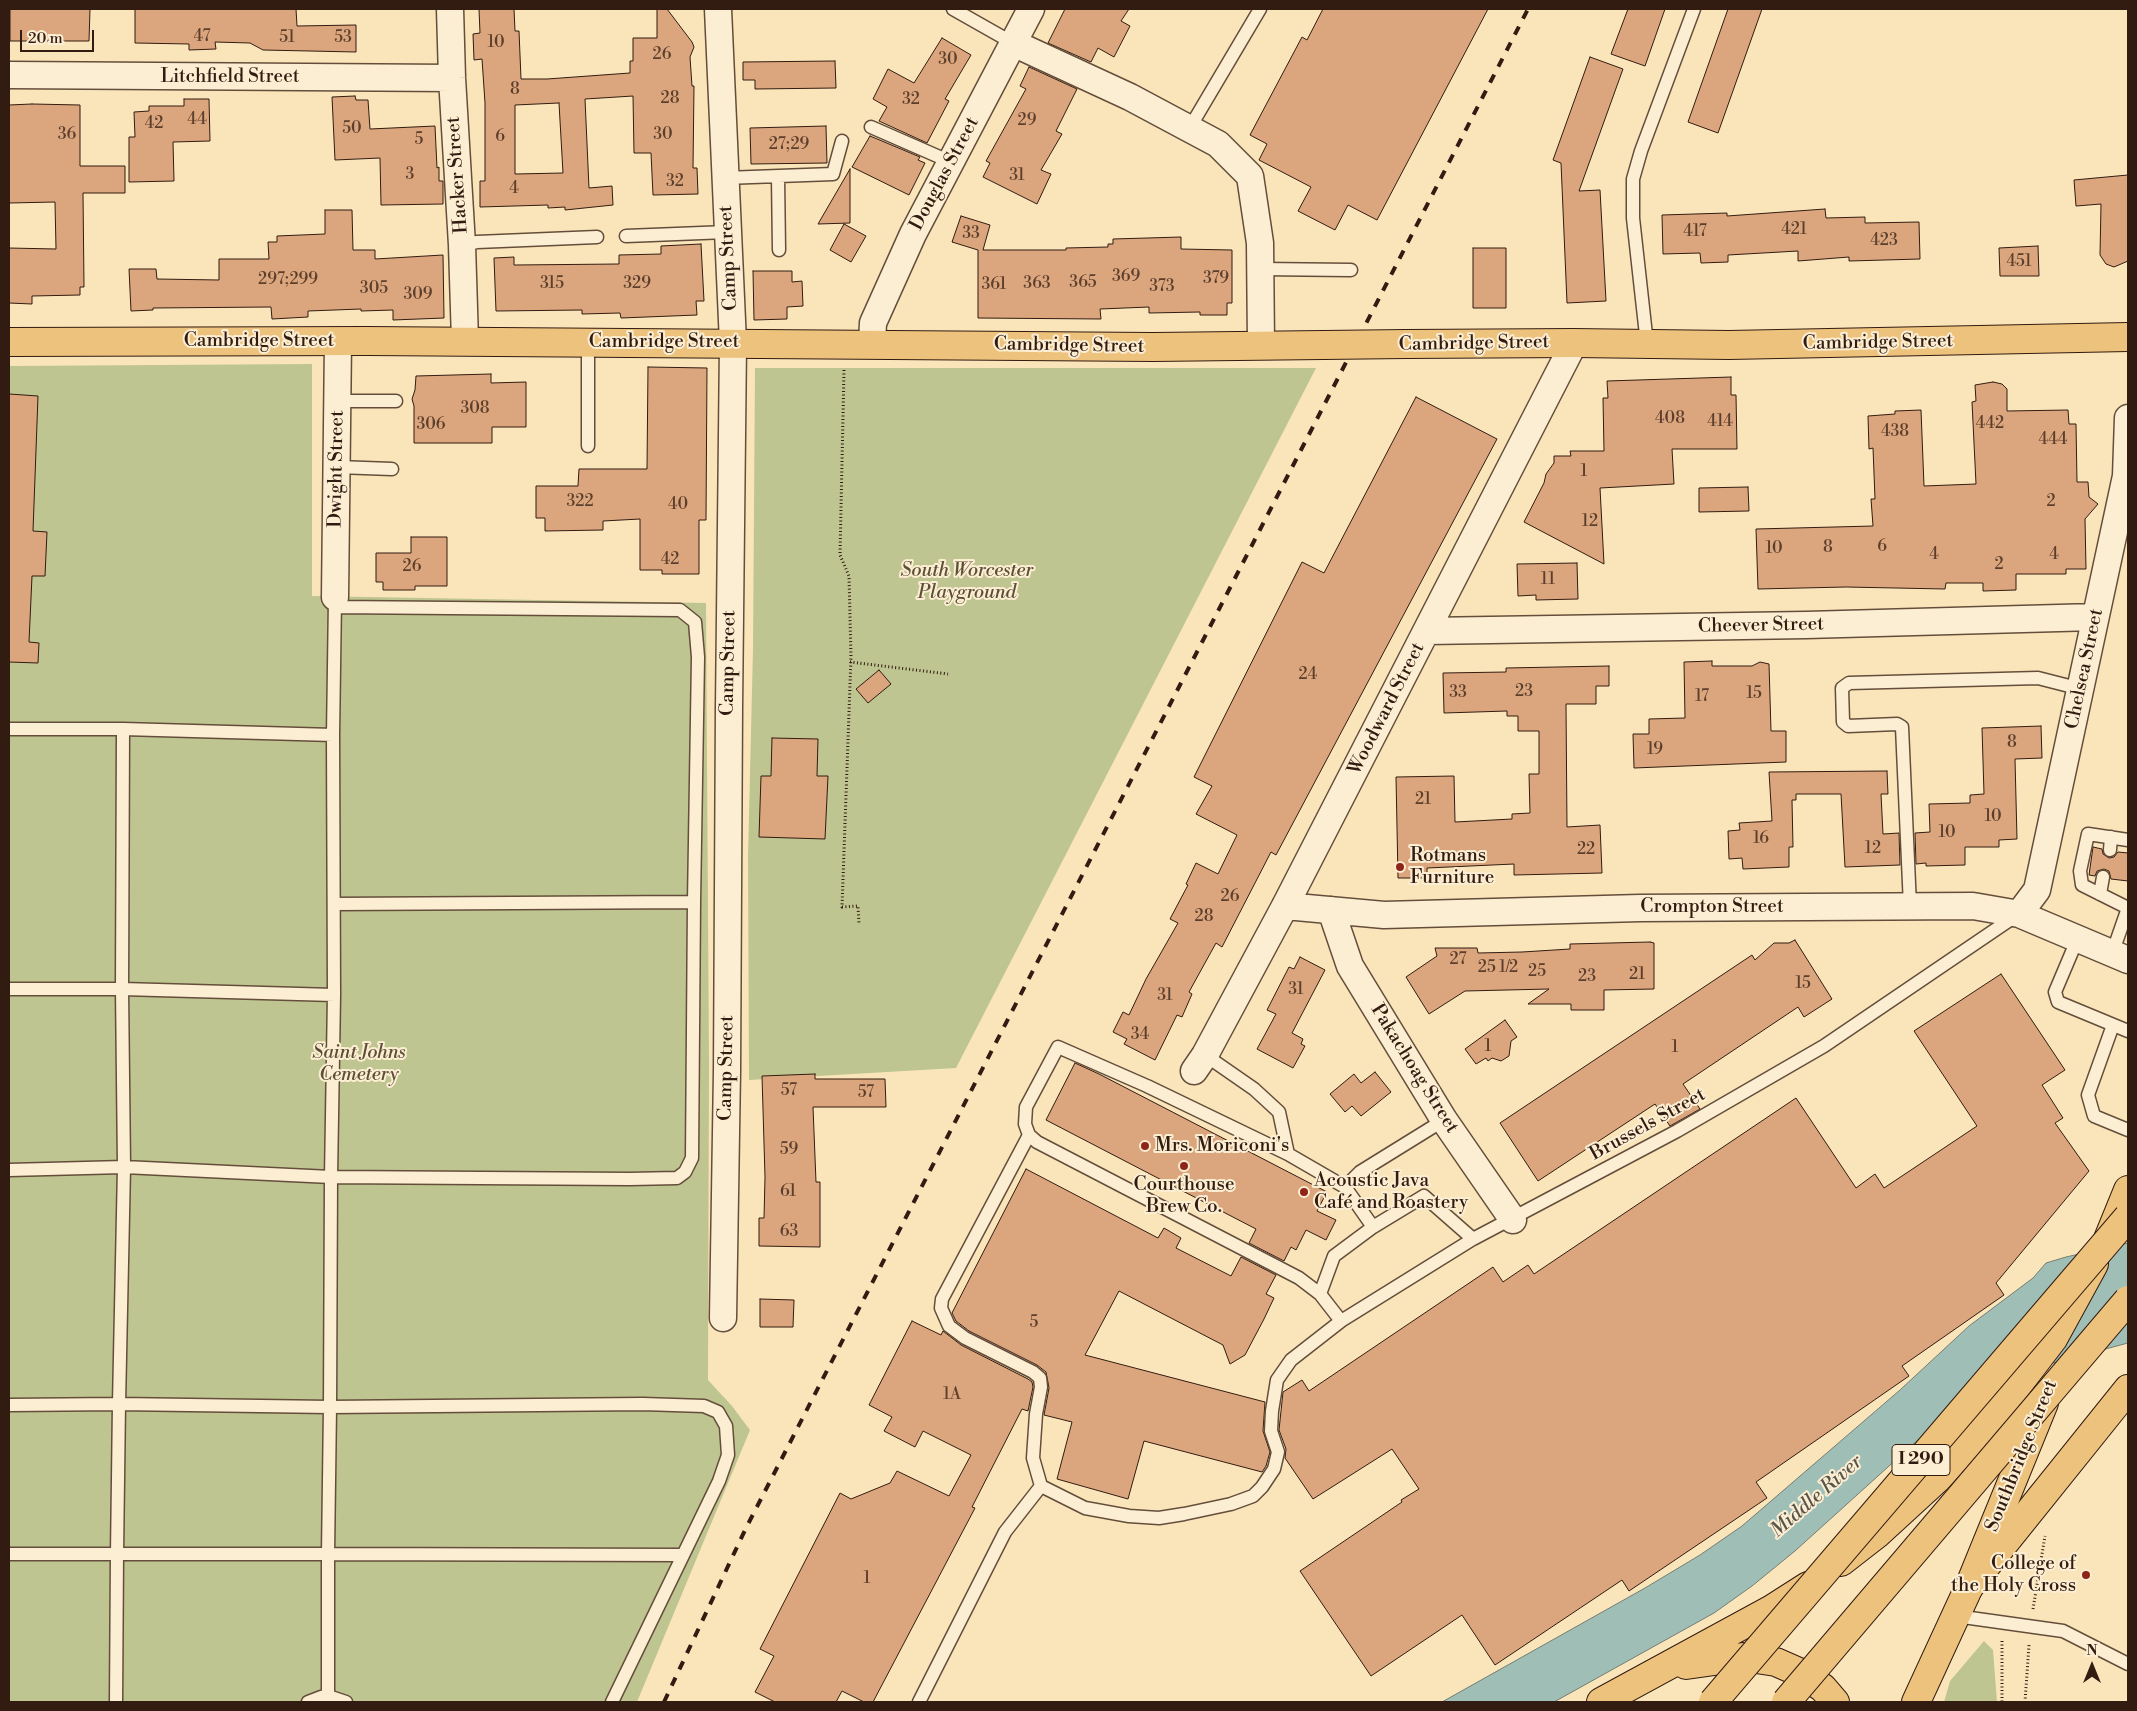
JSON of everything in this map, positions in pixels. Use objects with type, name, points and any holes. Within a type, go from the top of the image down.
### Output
[{"type":"main road","name":"Cambridge Street","points":[[9,342],[733,342],[1152,347],[1574,342],[1647,344],[1863,343],[2128,337]]},
{"type":"main road","name":"Southbridge Street","points":[[1916,1702],[1969,1587],[2052,1382],[2119,1225],[2128,1190]]},
{"type":"main road","name":"Southbridge Street","points":[[1651,1674],[1772,1609],[1843,1561],[1937,1479],[1972,1443],[2053,1339],[2119,1225]]},
{"type":"main road","name":"I 290","points":[[1713,1702],[2119,1225]]},
{"type":"main road","name":"I 290","points":[[1786,1702],[2128,1300]]},
{"type":"main road","points":[[1969,1587],[2128,1388]]},
{"type":"main road","points":[[1700,1702],[1764,1643]]},
{"type":"main road","points":[[1601,1702],[1651,1674],[1690,1663],[1717,1659],[1751,1658],[1776,1662],[1800,1673],[1823,1688],[1835,1702]]},
{"type":"street","name":"Hacker Street","points":[[450,9],[465,341]]},
{"type":"street","name":"Camp Street","points":[[718,9],[733,342],[728,1061],[723,1318]]},
{"type":"street","name":"Douglas Street","points":[[872,343],[873,323],[913,234],[1031,9]]},
{"type":"street","points":[[1013,43],[1130,97],[1218,144],[1250,176],[1260,243],[1261,345]]},
{"type":"street","name":"Litchfield Street","points":[[9,75],[452,78]]},
{"type":"street","name":"Dwight Street","points":[[335,602],[338,341]]},
{"type":"street","name":"Woodward Street","points":[[1200,1063],[1285,906],[1574,342]]},
{"type":"street","name":"Chelsea Street","points":[[2019,914],[2037,890],[2126,476],[2128,418]]},
{"type":"street","name":"Cheever Street","points":[[1427,632],[1796,626],[2096,618]]},
{"type":"street","name":"Crompton Street","points":[[1285,906],[1384,915],[1640,908],[1973,906],[2019,914],[2120,957]]},
{"type":"street","name":"Pakachoag Street","points":[[1331,910],[1350,966],[1444,1120],[1512,1220]]},
{"type":"lane","points":[[953,9],[1013,43]]},
{"type":"lane","points":[[1189,129],[1260,9]]},
{"type":"lane","points":[[1647,344],[1633,218],[1633,179],[1694,9]]},
{"type":"lane","points":[[871,127],[951,162]]},
{"type":"lane","points":[[725,178],[833,174],[842,141]]},
{"type":"lane","points":[[778,176],[779,250]]},
{"type":"lane","points":[[626,236],[727,232]]},
{"type":"lane","points":[[462,245],[477,242],[597,236]]},
{"type":"lane","points":[[1260,269],[1351,270]]},
{"type":"lane","points":[[588,342],[588,446]]},
{"type":"lane","points":[[338,400],[396,401]]},
{"type":"lane","points":[[337,467],[392,469]]},
{"type":"lane","points":[[9,1170],[124,1167],[331,1177],[630,1179],[677,1178],[685,1172],[692,1158],[698,656],[695,622],[680,610],[664,609],[335,602],[333,735],[334,995],[331,1177],[328,1696]]},
{"type":"lane","points":[[1910,906],[1902,727],[1897,724],[1848,726],[1843,722],[1842,688],[1849,683],[2038,678],[2081,689]]},
{"type":"lane","points":[[9,729],[123,729],[333,735]]},
{"type":"lane","points":[[116,1702],[124,1167],[122,989],[123,729]]},
{"type":"lane","points":[[2120,957],[2128,908],[2082,886],[2080,872],[2088,834],[2110,844],[2128,840]]},
{"type":"lane","points":[[2100,894],[2103,877]]},
{"type":"lane","points":[[334,904],[694,902]]},
{"type":"lane","name":"Brussels Street","points":[[1041,1486],[1085,1508],[1129,1516],[1159,1518],[1222,1506],[1253,1496],[1274,1470],[1278,1452],[1271,1431],[1277,1380],[1291,1360],[1341,1321],[1473,1239],[1677,1131],[1824,1046],[2019,914]]},
{"type":"lane","points":[[2078,940],[2056,992],[2058,1002],[2128,1031]]},
{"type":"lane","points":[[9,990],[122,989],[334,995]]},
{"type":"lane","points":[[2113,1025],[2088,1095],[2094,1116],[2128,1130]]},
{"type":"lane","points":[[1341,1321],[1320,1294],[1299,1278],[1037,1142],[1028,1135],[1024,1124],[1026,1107],[1058,1047],[1147,1086],[1288,1154],[1346,1187],[1373,1227]]},
{"type":"lane","points":[[1200,1063],[1254,1089],[1279,1112],[1288,1154]]},
{"type":"lane","points":[[1346,1187],[1360,1172],[1444,1120]]},
{"type":"lane","points":[[920,1702],[1005,1532],[1041,1486],[1033,1458],[1036,1414],[1041,1387],[1040,1378],[1033,1372],[965,1338],[949,1326],[941,1308],[942,1299],[1028,1135]]},
{"type":"lane","points":[[1320,1294],[1334,1256],[1373,1227],[1424,1196],[1473,1239]]},
{"type":"lane","points":[[9,1405],[120,1404],[330,1407],[642,1404],[704,1406],[718,1412],[726,1426],[728,1455],[719,1481],[612,1702]]},
{"type":"lane","points":[[9,1554],[682,1554]]},
{"type":"lane","points":[[1956,1616],[2063,1631],[2128,1664]]},
{"type":"lane","points":[[308,1702],[328,1696],[346,1702]]},
{"type":"path","points":[[845,362],[840,555],[849,576],[850,662],[842,907],[858,906],[859,924]]},
{"type":"path","points":[[850,662],[948,674]]},
{"type":"path","points":[[2025,1702],[2030,1626],[2045,1533]]},
{"type":"path","points":[[2002,1702],[2001,1645],[2004,1623]]},
{"type":"green space","name":"Saint Johns Cemetery","points":[[312,364],[312,596],[706,603],[709,1063],[708,1380],[732,1406],[750,1430],[637,1702],[9,1702],[9,366]]},
{"type":"green space","name":"South Worcester Playground","points":[[755,368],[1316,368],[956,1068],[749,1080],[748,857],[753,649]]},
{"type":"green space","points":[[1984,1641],[1993,1650],[1997,1702],[1944,1702],[1950,1681]]},
{"type":"water","name":"Middle River","points":[[2128,1243],[2128,1343],[1982,1382],[1795,1551],[1752,1586],[1714,1613],[1554,1702],[1442,1702],[1645,1588],[1700,1555],[1742,1526],[1900,1390],[1969,1326],[2033,1278],[2046,1263]]},
{"type":"building","points":[[10,9],[90,9],[89,41],[10,41]]},
{"type":"building","points":[[135,9],[296,9],[297,26],[356,25],[356,52],[263,50],[250,43],[215,42],[216,49],[189,50],[189,44],[135,43]]},
{"type":"building","points":[[479,9],[514,9],[515,31],[519,31],[521,79],[630,73],[630,61],[633,61],[633,38],[657,38],[657,9],[667,9],[694,47],[690,57],[692,86],[694,86],[693,168],[697,168],[698,194],[653,195],[651,153],[634,153],[633,96],[585,99],[589,188],[612,186],[613,205],[565,210],[565,207],[548,208],[548,205],[480,207],[480,181],[485,181],[485,103],[482,59],[474,60],[473,34],[480,33]],"holes":[[[559,103],[563,173],[515,174],[515,105]]]},
{"type":"building","points":[[1065,9],[1129,9],[1121,21],[1130,26],[1114,57],[1098,48],[1091,62],[1048,43]]},
{"type":"building","points":[[1323,9],[1488,9],[1377,220],[1348,205],[1335,230],[1298,211],[1311,187],[1259,160],[1267,144],[1250,135],[1302,37],[1307,40]]},
{"type":"building","points":[[1628,9],[1665,9],[1645,66],[1611,54]]},
{"type":"building","points":[[1728,9],[1762,9],[1718,133],[1688,122]]},
{"type":"building","points":[[942,38],[971,55],[945,99],[949,101],[927,143],[879,121],[887,107],[873,99],[888,69],[914,83]]},
{"type":"building","points":[[1590,57],[1623,69],[1579,191],[1600,190],[1606,301],[1567,303],[1561,163],[1553,160]]},
{"type":"building","points":[[835,61],[836,88],[755,89],[755,80],[743,80],[743,62]]},
{"type":"building","points":[[1029,67],[1077,89],[1056,131],[1062,134],[1041,170],[1051,174],[1037,204],[983,177],[990,163],[986,161],[1026,89],[1020,86]]},
{"type":"building","points":[[355,96],[356,100],[368,100],[370,129],[435,126],[437,168],[439,167],[439,181],[443,181],[443,204],[381,205],[380,158],[335,160],[332,97]]},
{"type":"building","points":[[184,99],[209,99],[210,141],[173,142],[174,181],[129,182],[129,137],[135,137],[134,112],[149,111],[149,106],[184,106]]},
{"type":"building","points":[[9,105],[80,105],[80,166],[125,166],[125,193],[83,193],[84,287],[80,287],[80,295],[32,296],[32,304],[9,303],[9,248],[56,249],[55,202],[9,203]]},
{"type":"building","points":[[826,126],[827,163],[751,164],[750,128]]},
{"type":"building","points":[[870,136],[920,157],[918,160],[925,163],[909,195],[852,167]]},
{"type":"building","points":[[850,169],[850,223],[818,224]]},
{"type":"building","points":[[2128,175],[2128,261],[2114,267],[2106,264],[2100,255],[2101,204],[2076,206],[2074,180]]},
{"type":"building","points":[[1825,209],[1826,218],[1865,217],[1865,223],[1919,222],[1920,259],[1849,261],[1849,257],[1798,261],[1798,251],[1728,255],[1728,262],[1701,263],[1700,253],[1663,254],[1662,215],[1727,213],[1727,216]]},
{"type":"building","points":[[325,210],[352,210],[353,250],[375,250],[375,259],[443,255],[444,318],[393,320],[393,310],[361,311],[361,309],[308,311],[308,317],[272,319],[271,307],[153,308],[153,310],[131,311],[129,269],[156,269],[157,279],[219,280],[219,259],[269,259],[268,242],[277,242],[277,236],[325,234]]},
{"type":"building","points":[[961,216],[990,225],[983,250],[1066,250],[1066,248],[1108,247],[1108,244],[1113,244],[1113,239],[1181,237],[1181,249],[1232,250],[1232,303],[1227,303],[1227,315],[1200,315],[1200,312],[1149,313],[1149,307],[1100,309],[1101,319],[978,318],[978,250],[952,242]]},
{"type":"building","points":[[844,224],[866,236],[851,262],[830,250]]},
{"type":"building","points":[[701,244],[704,301],[696,301],[697,315],[621,318],[620,313],[582,314],[582,310],[496,311],[494,258],[514,257],[514,265],[619,264],[619,255],[661,254],[661,246]]},
{"type":"building","points":[[2038,246],[2039,276],[2000,276],[1999,248]]},
{"type":"building","points":[[1473,248],[1506,248],[1506,308],[1473,308]]},
{"type":"building","points":[[753,271],[792,271],[792,282],[802,281],[803,306],[787,307],[787,319],[754,320]]},
{"type":"building","points":[[648,367],[707,368],[706,520],[699,520],[699,574],[662,574],[662,570],[640,570],[640,519],[603,521],[603,530],[545,531],[545,518],[536,518],[536,486],[578,486],[579,469],[647,469]]},
{"type":"building","points":[[491,374],[491,383],[526,382],[526,427],[492,427],[492,443],[414,443],[414,406],[412,399],[416,376]]},
{"type":"building","points":[[1731,377],[1731,395],[1736,395],[1737,449],[1672,449],[1674,484],[1600,488],[1604,564],[1524,522],[1544,483],[1546,474],[1554,463],[1554,456],[1571,456],[1570,451],[1604,451],[1603,398],[1608,398],[1607,381]]},
{"type":"building","points":[[1993,382],[2002,384],[2007,389],[2007,411],[2068,410],[2069,424],[2076,424],[2077,482],[2088,482],[2089,497],[2098,504],[2085,519],[2086,569],[2066,569],[2066,574],[2016,574],[2016,590],[1983,591],[1983,583],[1946,583],[1945,589],[1846,587],[1758,589],[1756,529],[1873,526],[1871,499],[1875,499],[1873,448],[1869,449],[1868,416],[1895,414],[1895,411],[1921,410],[1924,486],[1976,484],[1972,402],[1976,401],[1975,385]]},
{"type":"building","points":[[9,394],[38,396],[33,531],[47,532],[45,576],[32,576],[29,642],[39,643],[38,663],[9,662]]},
{"type":"building","points":[[1416,397],[1497,439],[1276,855],[1271,852],[1222,947],[1216,943],[1189,992],[1192,994],[1182,1017],[1177,1015],[1155,1060],[1124,1044],[1127,1039],[1113,1032],[1123,1012],[1129,1015],[1146,979],[1178,923],[1170,919],[1188,885],[1186,884],[1196,863],[1218,874],[1237,835],[1196,814],[1212,786],[1194,777],[1302,562],[1324,573]]},
{"type":"building","points":[[1748,487],[1749,511],[1699,512],[1699,488]]},
{"type":"building","points":[[411,537],[447,537],[447,586],[415,586],[415,590],[383,590],[383,582],[376,582],[376,553],[411,553]]},
{"type":"building","points":[[1577,563],[1578,599],[1536,600],[1536,595],[1518,596],[1517,564]]},
{"type":"building","points":[[1712,661],[1712,666],[1752,666],[1760,662],[1769,664],[1771,731],[1786,731],[1786,762],[1634,768],[1633,734],[1649,734],[1649,719],[1685,718],[1684,662]]},
{"type":"building","points":[[1609,666],[1609,686],[1596,686],[1596,704],[1566,704],[1567,827],[1600,825],[1602,873],[1514,875],[1514,864],[1427,868],[1427,878],[1398,878],[1396,777],[1454,776],[1455,822],[1512,819],[1512,814],[1530,813],[1529,774],[1539,774],[1539,731],[1518,731],[1518,716],[1507,716],[1507,711],[1444,713],[1443,673],[1506,672],[1506,668]]},
{"type":"building","points":[[879,670],[891,684],[868,703],[856,689]]},
{"type":"building","points":[[2041,726],[2042,758],[2015,759],[2017,839],[1999,840],[1999,847],[1965,847],[1965,865],[1926,866],[1926,863],[1916,864],[1915,833],[1930,832],[1929,804],[1970,803],[1970,795],[1984,794],[1982,728]]},
{"type":"building","points":[[772,738],[818,739],[817,776],[828,776],[825,839],[759,837],[761,776],[771,776]]},
{"type":"building","points":[[1887,771],[1888,794],[1881,794],[1883,834],[1899,833],[1900,865],[1845,867],[1841,794],[1796,794],[1796,800],[1792,800],[1793,847],[1789,847],[1789,867],[1743,869],[1742,858],[1729,859],[1728,831],[1740,830],[1739,823],[1772,821],[1769,772]]},
{"type":"building","points":[[2093,847],[2102,849],[2103,854],[2109,858],[2114,857],[2118,852],[2128,853],[2128,881],[2111,879],[2109,871],[2104,869],[2097,871],[2095,876],[2089,875]]},
{"type":"building","points":[[1795,940],[1832,999],[1804,1017],[1798,1007],[1683,1084],[1700,1109],[1670,1126],[1655,1104],[1538,1181],[1500,1123],[1752,955],[1755,960],[1774,943],[1789,943]]},
{"type":"building","points":[[1654,943],[1654,989],[1604,990],[1604,1010],[1571,1010],[1571,1004],[1528,1004],[1549,989],[1465,991],[1429,1014],[1406,977],[1437,956],[1435,948],[1477,948],[1478,953],[1522,952],[1570,949],[1570,944]]},
{"type":"building","points":[[1300,957],[1325,970],[1292,1033],[1303,1039],[1301,1044],[1305,1046],[1293,1068],[1257,1049],[1276,1014],[1267,1010],[1289,967],[1294,969]]},
{"type":"building","points":[[2001,974],[2065,1070],[2042,1085],[2063,1118],[2055,1123],[2089,1171],[1996,1283],[2004,1295],[1902,1366],[1909,1376],[1756,1482],[1767,1498],[1629,1591],[1622,1580],[1495,1665],[1462,1615],[1371,1676],[1300,1571],[1419,1489],[1392,1449],[1313,1499],[1285,1458],[1286,1449],[1279,1430],[1283,1392],[1302,1380],[1309,1391],[1493,1267],[1503,1282],[1528,1265],[1534,1274],[1796,1098],[1856,1188],[1875,1174],[1884,1188],[1977,1126],[1914,1031]]},
{"type":"building","points":[[1505,1020],[1517,1037],[1511,1041],[1509,1056],[1501,1061],[1492,1058],[1488,1061],[1486,1058],[1476,1064],[1465,1049]]},
{"type":"building","points":[[1075,1063],[1327,1192],[1317,1211],[1336,1220],[1326,1240],[1306,1230],[1296,1250],[1291,1247],[1284,1261],[1249,1243],[1256,1229],[1046,1120]]},
{"type":"building","points":[[1375,1072],[1391,1092],[1361,1116],[1352,1106],[1345,1112],[1330,1094],[1354,1074],[1361,1083]]},
{"type":"building","points":[[815,1074],[815,1079],[885,1079],[886,1107],[813,1107],[816,1182],[820,1182],[820,1247],[759,1246],[759,1218],[764,1218],[765,1177],[762,1076]]},
{"type":"building","points":[[1026,1169],[1158,1238],[1164,1228],[1181,1238],[1176,1248],[1231,1276],[1241,1257],[1276,1275],[1266,1294],[1274,1298],[1264,1319],[1245,1355],[1230,1364],[1223,1345],[1119,1291],[1085,1355],[1265,1402],[1263,1431],[1270,1452],[1262,1472],[1144,1441],[1128,1499],[1057,1479],[1072,1422],[1044,1415],[1049,1388],[1046,1372],[1037,1365],[969,1331],[956,1321],[952,1313]]},
{"type":"building","points":[[760,1299],[794,1300],[793,1327],[760,1327]]},
{"type":"building","points":[[912,1321],[941,1335],[943,1331],[961,1345],[1032,1382],[1033,1387],[1028,1411],[1022,1409],[972,1507],[975,1508],[873,1702],[864,1702],[842,1691],[836,1702],[775,1702],[755,1692],[774,1656],[760,1649],[840,1493],[851,1499],[890,1483],[897,1471],[949,1496],[971,1455],[923,1431],[915,1447],[884,1431],[892,1417],[869,1405]]},
{"type":"railway","points":[[664,1702],[746,1528],[1528,9]]},
{"type":"place","name":"Rotmans Furniture","points":[[1400,867]]},
{"type":"place","name":"Mrs. Moriconi's","points":[[1145,1146]]},
{"type":"place","name":"Courthouse Brew Co.","points":[[1184,1166]]},
{"type":"place","name":"Acoustic Java Café and Roastery","points":[[1304,1192]]},
{"type":"place","name":"College of the Holy Cross","points":[[2086,1575]]}]
